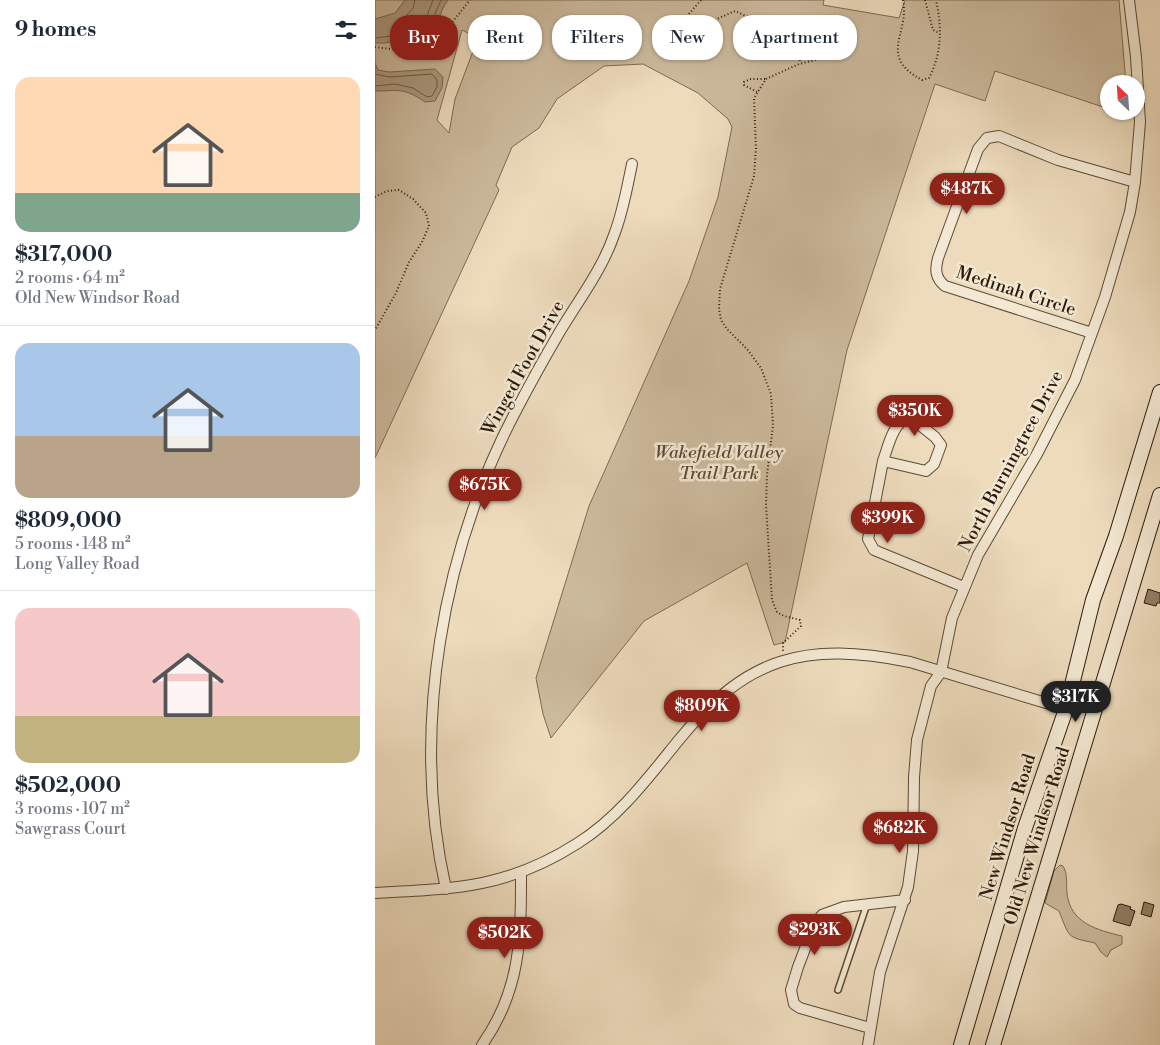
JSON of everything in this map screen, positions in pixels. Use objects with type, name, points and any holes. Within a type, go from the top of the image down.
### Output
[{"type":"main road","name":"New Windsor Road","points":[[961,1045],[1025,828],[1066,708],[1093,600],[1116,536],[1160,392]]},
{"type":"main road","name":"Old New Windsor Road","points":[[993,1045],[1160,495]]},
{"type":"street","name":"North Burningtree Drive","points":[[868,1045],[880,972],[905,900],[913,851],[917,740],[931,686],[941,672],[952,618],[988,536],[1051,428],[1075,380],[1093,333],[1123,236],[1135,182],[1138,149],[1139,108],[1129,0]]},
{"type":"street","name":"Medinah Circle","points":[[1093,333],[945,286],[937,276],[935,268],[978,149],[987,138],[999,136],[1058,160],[1135,182]]},
{"type":"street","name":"Winged Foot Drive","points":[[446,889],[438,854],[434,813],[433,713],[443,623],[455,568],[477,496],[503,437],[536,374],[607,252],[619,222],[632,164]]},
{"type":"street","points":[[883,461],[926,471],[934,464],[941,445],[935,437],[910,417],[905,418],[895,430],[883,461],[868,539],[874,550],[964,587]]},
{"type":"street","points":[[375,892],[446,889],[480,884],[521,874],[563,852],[594,832],[630,799],[695,721],[714,702],[738,682],[783,660],[825,653],[849,653],[909,662],[1066,708]]},
{"type":"street","points":[[482,1045],[499,1018],[510,992],[516,970],[521,920],[521,874]]},
{"type":"street","points":[[870,1028],[800,1008],[794,1004],[791,990],[798,967],[818,918],[829,911],[867,903],[905,900]]},
{"type":"lane","points":[[838,990],[867,903]]},
{"type":"path","points":[[375,47],[394,50],[419,48],[427,45],[438,36],[470,0]]},
{"type":"path","points":[[701,0],[669,38],[679,43],[708,23],[735,11],[744,15]]},
{"type":"path","points":[[903,0],[905,13],[897,41],[899,59],[904,69],[922,80],[929,78],[939,52],[941,22],[936,0]]},
{"type":"path","points":[[925,0],[933,30],[939,33]]},
{"type":"path","points":[[799,64],[800,60]]},
{"type":"path","points":[[757,92],[744,85],[744,82],[750,79],[765,79],[799,64],[815,60]]},
{"type":"path","points":[[765,79],[754,98],[756,149],[754,176],[720,289],[719,309],[721,320],[727,329],[747,349],[761,368],[771,394],[773,425],[767,475],[766,505],[772,600],[777,612],[800,620],[801,626],[783,643],[783,660]]},
{"type":"path","points":[[375,197],[387,191],[399,190],[413,199],[426,213],[429,226],[422,242],[409,262],[396,293],[375,330]]},
{"type":"green space","name":"Wakefield Valley Trail Park","points":[[375,0],[824,0],[823,5],[899,18],[905,0],[1119,0],[1125,75],[1100,75],[1100,106],[995,71],[985,101],[935,84],[847,350],[785,642],[774,645],[747,563],[644,621],[551,738],[543,714],[536,678],[589,506],[689,281],[718,197],[732,127],[728,119],[698,93],[643,64],[604,66],[557,99],[539,128],[512,147],[496,185],[499,190],[375,458]],"holes":[[[390,15],[458,15],[458,44],[462,30],[468,33],[468,15],[542,15],[542,60],[470,60],[455,99],[449,133],[437,120],[454,60],[390,60]]]},
{"type":"green space","points":[[1060,865],[1063,866],[1066,872],[1067,893],[1073,912],[1086,924],[1094,928],[1122,936],[1122,944],[1111,950],[1107,957],[1095,943],[1070,935],[1059,911],[1045,903],[1054,871]]},
{"type":"water","points":[[405,0],[448,0],[440,15],[390,15],[390,42],[375,43],[375,19],[395,13]]},
{"type":"water","points":[[375,63],[378,70],[389,72],[435,69],[443,77],[442,88],[435,101],[425,102],[406,92],[375,91]]},
{"type":"building","points":[[1148,589],[1160,593],[1160,603],[1157,603],[1156,606],[1144,603]]},
{"type":"building","points":[[1144,902],[1154,905],[1151,917],[1141,914]]},
{"type":"building","points":[[1118,905],[1131,907],[1130,909],[1135,911],[1130,926],[1113,921]]}]
